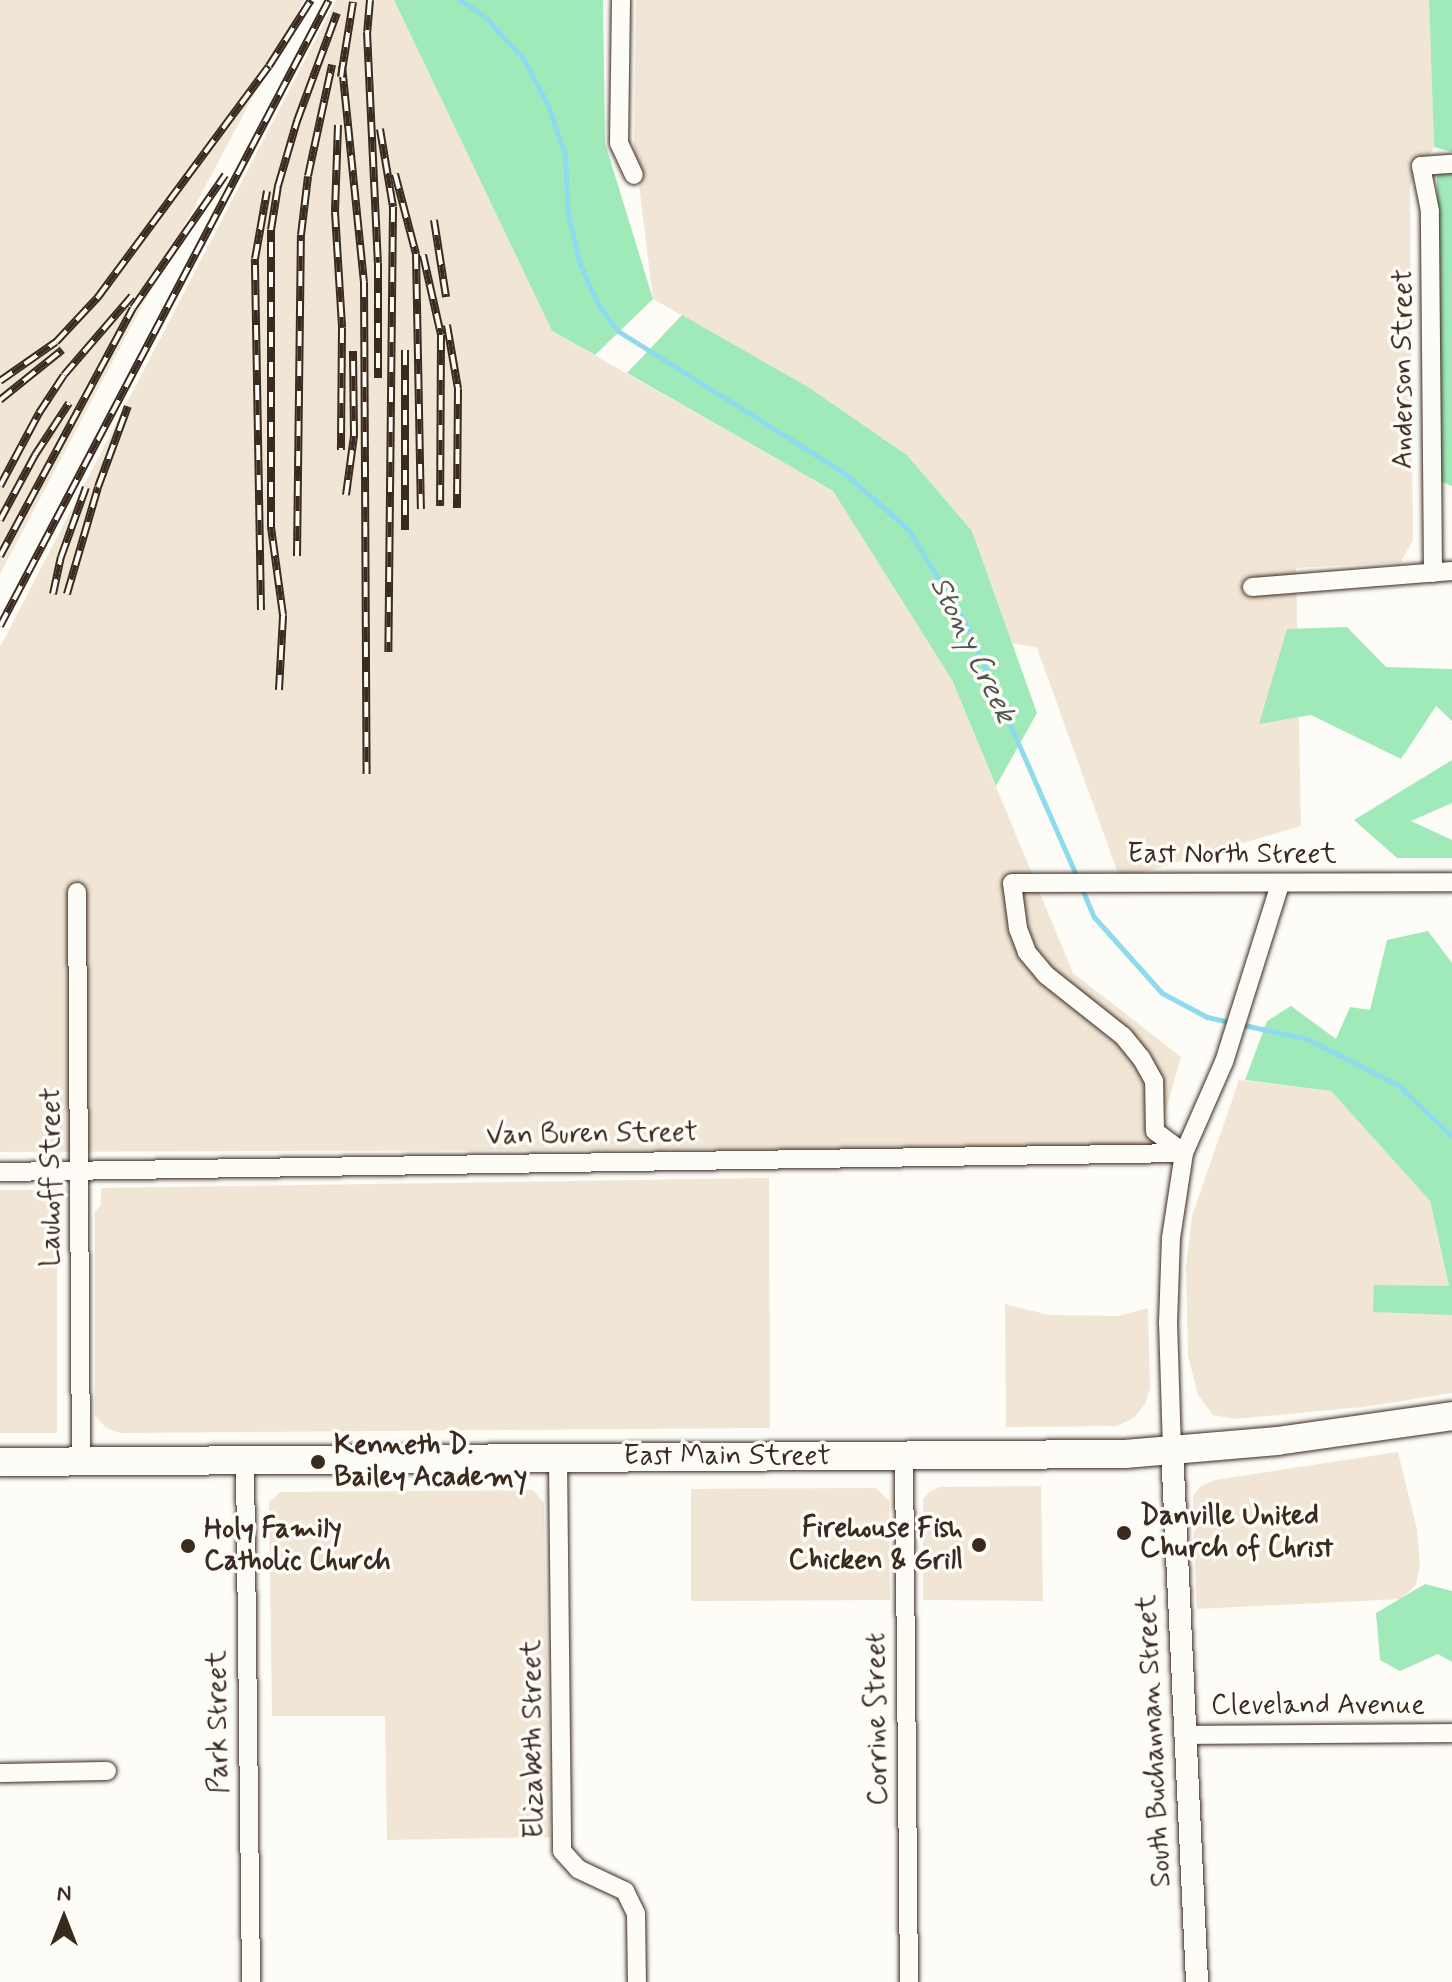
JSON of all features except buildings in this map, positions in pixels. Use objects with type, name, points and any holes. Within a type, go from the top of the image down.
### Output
[{"type":"main road","name":"East Main Street","points":[[0,1462],[1125,1454],[1277,1441],[1452,1416]]},
{"type":"street","points":[[621,0],[619,143],[634,175]]},
{"type":"street","name":"Anderson Street","points":[[1442,572],[1430,211],[1421,166],[1452,164]]},
{"type":"street","points":[[1252,587],[1442,572]]},
{"type":"street","name":"East North Street","points":[[1184,1153],[1155,1131],[1154,1081],[1141,1058],[1123,1036],[1046,975],[1027,952],[1018,928],[1012,883],[1452,882]]},
{"type":"street","points":[[1172,1449],[1168,1323],[1171,1238],[1184,1153],[1224,1062],[1280,884]]},
{"type":"street","name":"Lauhoff Street","points":[[77,892],[81,1461]]},
{"type":"street","name":"Van Buren Street","points":[[0,1172],[1184,1153]]},
{"type":"street","name":"South Buchannan Street","points":[[1172,1449],[1197,1982]]},
{"type":"street","name":"Corrine Street","points":[[904,1455],[909,1982]]},
{"type":"street","name":"Elizabeth Street","points":[[558,1458],[562,1851],[578,1869],[625,1891],[636,1914],[637,1982]]},
{"type":"street","name":"Park Street","points":[[245,1461],[251,1982]]},
{"type":"street","name":"Cleveland Avenue","points":[[1184,1735],[1452,1733]]},
{"type":"street","points":[[0,1773],[107,1771]]},
{"type":"shaded area","points":[[0,0],[304,0],[0,574]]},
{"type":"shaded area","points":[[336,0],[394,0],[552,331],[833,491],[952,680],[1073,973],[1181,1057],[1155,1148],[0,1152],[0,647]]},
{"type":"shaded area","points":[[636,0],[1429,0],[1434,147],[1410,186],[1413,540],[1401,562],[1296,568],[1301,826],[1120,879],[1037,648],[1012,643],[972,531],[907,455],[808,387],[653,299],[634,144]]},
{"type":"shaded area","points":[[1239,1080],[1331,1091],[1430,1201],[1452,1300],[1452,1393],[1363,1407],[1235,1419],[1213,1415],[1198,1395],[1188,1356],[1186,1266],[1192,1216]]},
{"type":"shaded area","points":[[769,1178],[770,1428],[120,1433],[106,1428],[95,1415],[95,1211],[101,1205],[101,1188]]},
{"type":"shaded area","points":[[0,1190],[57,1190],[57,1433],[0,1433]]},
{"type":"shaded area","points":[[1005,1304],[1049,1315],[1118,1316],[1148,1308],[1150,1388],[1145,1404],[1135,1417],[1117,1426],[1006,1427]]},
{"type":"shaded area","points":[[1398,1452],[1417,1529],[1420,1563],[1416,1585],[1401,1599],[1197,1609],[1193,1496],[1201,1486],[1215,1480]]},
{"type":"shaded area","points":[[1041,1486],[1043,1601],[923,1600],[923,1500],[929,1492],[939,1487]]},
{"type":"shaded area","points":[[876,1488],[889,1501],[890,1600],[691,1601],[691,1489]]},
{"type":"shaded area","points":[[533,1490],[544,1503],[550,1837],[387,1840],[385,1716],[272,1716],[269,1502],[281,1492]]},
{"type":"green space","points":[[394,0],[603,0],[605,143],[653,299],[595,355],[552,331]]},
{"type":"green space","points":[[1429,0],[1452,0],[1452,152],[1434,147]]},
{"type":"green space","points":[[1452,173],[1452,486],[1440,481],[1437,174]]},
{"type":"green space","points":[[682,315],[808,387],[907,455],[972,531],[1037,713],[996,786],[952,680],[833,491],[627,373]]},
{"type":"green space","points":[[1347,627],[1386,667],[1452,669],[1452,721],[1436,706],[1401,759],[1311,715],[1259,724],[1287,629]]},
{"type":"green space","points":[[1452,760],[1452,803],[1411,821],[1452,840],[1452,858],[1397,858],[1354,820]]},
{"type":"green space","points":[[1428,931],[1452,963],[1452,1315],[1373,1312],[1374,1285],[1449,1286],[1430,1201],[1331,1091],[1245,1080],[1267,1021],[1291,1006],[1336,1039],[1350,1007],[1370,1010],[1387,940]]},
{"type":"green space","points":[[1425,1584],[1452,1591],[1452,1662],[1438,1654],[1400,1671],[1380,1660],[1376,1613]]},
{"type":"waterway","name":"Stony Creek","points":[[460,0],[485,17],[523,58],[548,105],[565,155],[568,214],[579,262],[599,306],[618,331],[844,473],[908,529],[965,622],[1078,880]]},
{"type":"waterway","name":"Stony Creek","points":[[1082,889],[1094,917],[1162,993],[1207,1017],[1307,1039],[1398,1085],[1452,1136]]},
{"type":"railway","points":[[0,381],[56,342],[98,297],[269,66],[311,0]]},
{"type":"railway","points":[[0,626],[329,0]]},
{"type":"railway","points":[[370,0],[367,32],[378,263],[378,378]]},
{"type":"railway","points":[[341,77],[353,2]]},
{"type":"railway","points":[[279,690],[283,615],[271,527],[271,230],[278,186],[297,121],[337,13]]},
{"type":"railway","points":[[297,556],[301,235],[308,176],[332,65]]},
{"type":"railway","points":[[342,66],[364,282],[367,774]]},
{"type":"railway","points":[[338,125],[335,212],[342,328],[341,450]]},
{"type":"railway","points":[[380,129],[393,207],[388,652]]},
{"type":"railway","points":[[395,174],[416,254],[421,509]]},
{"type":"railway","points":[[0,556],[133,308],[225,175]]},
{"type":"railway","points":[[261,610],[255,259],[267,191]]},
{"type":"railway","points":[[434,220],[446,297]]},
{"type":"railway","points":[[423,255],[441,335],[440,506]]},
{"type":"railway","points":[[0,486],[39,413],[64,375],[132,296]]},
{"type":"railway","points":[[447,325],[458,389],[457,508]]},
{"type":"railway","points":[[0,400],[62,350]]},
{"type":"railway","points":[[405,350],[405,530]]},
{"type":"railway","points":[[346,495],[354,436],[353,351]]},
{"type":"railway","points":[[0,520],[35,455],[69,403]]},
{"type":"railway","points":[[67,594],[98,487],[128,406]]},
{"type":"railway","points":[[53,594],[61,557],[86,487]]},
{"type":"place","name":"Kenneth D. Bailey Academy","points":[[318,1462]]},
{"type":"place","name":"Danville United Church of Christ","points":[[1124,1533]]},
{"type":"place","name":"Firehouse Fish Chicken & Grill","points":[[979,1545]]},
{"type":"place","name":"Holy Family Catholic Church","points":[[188,1546]]}]
